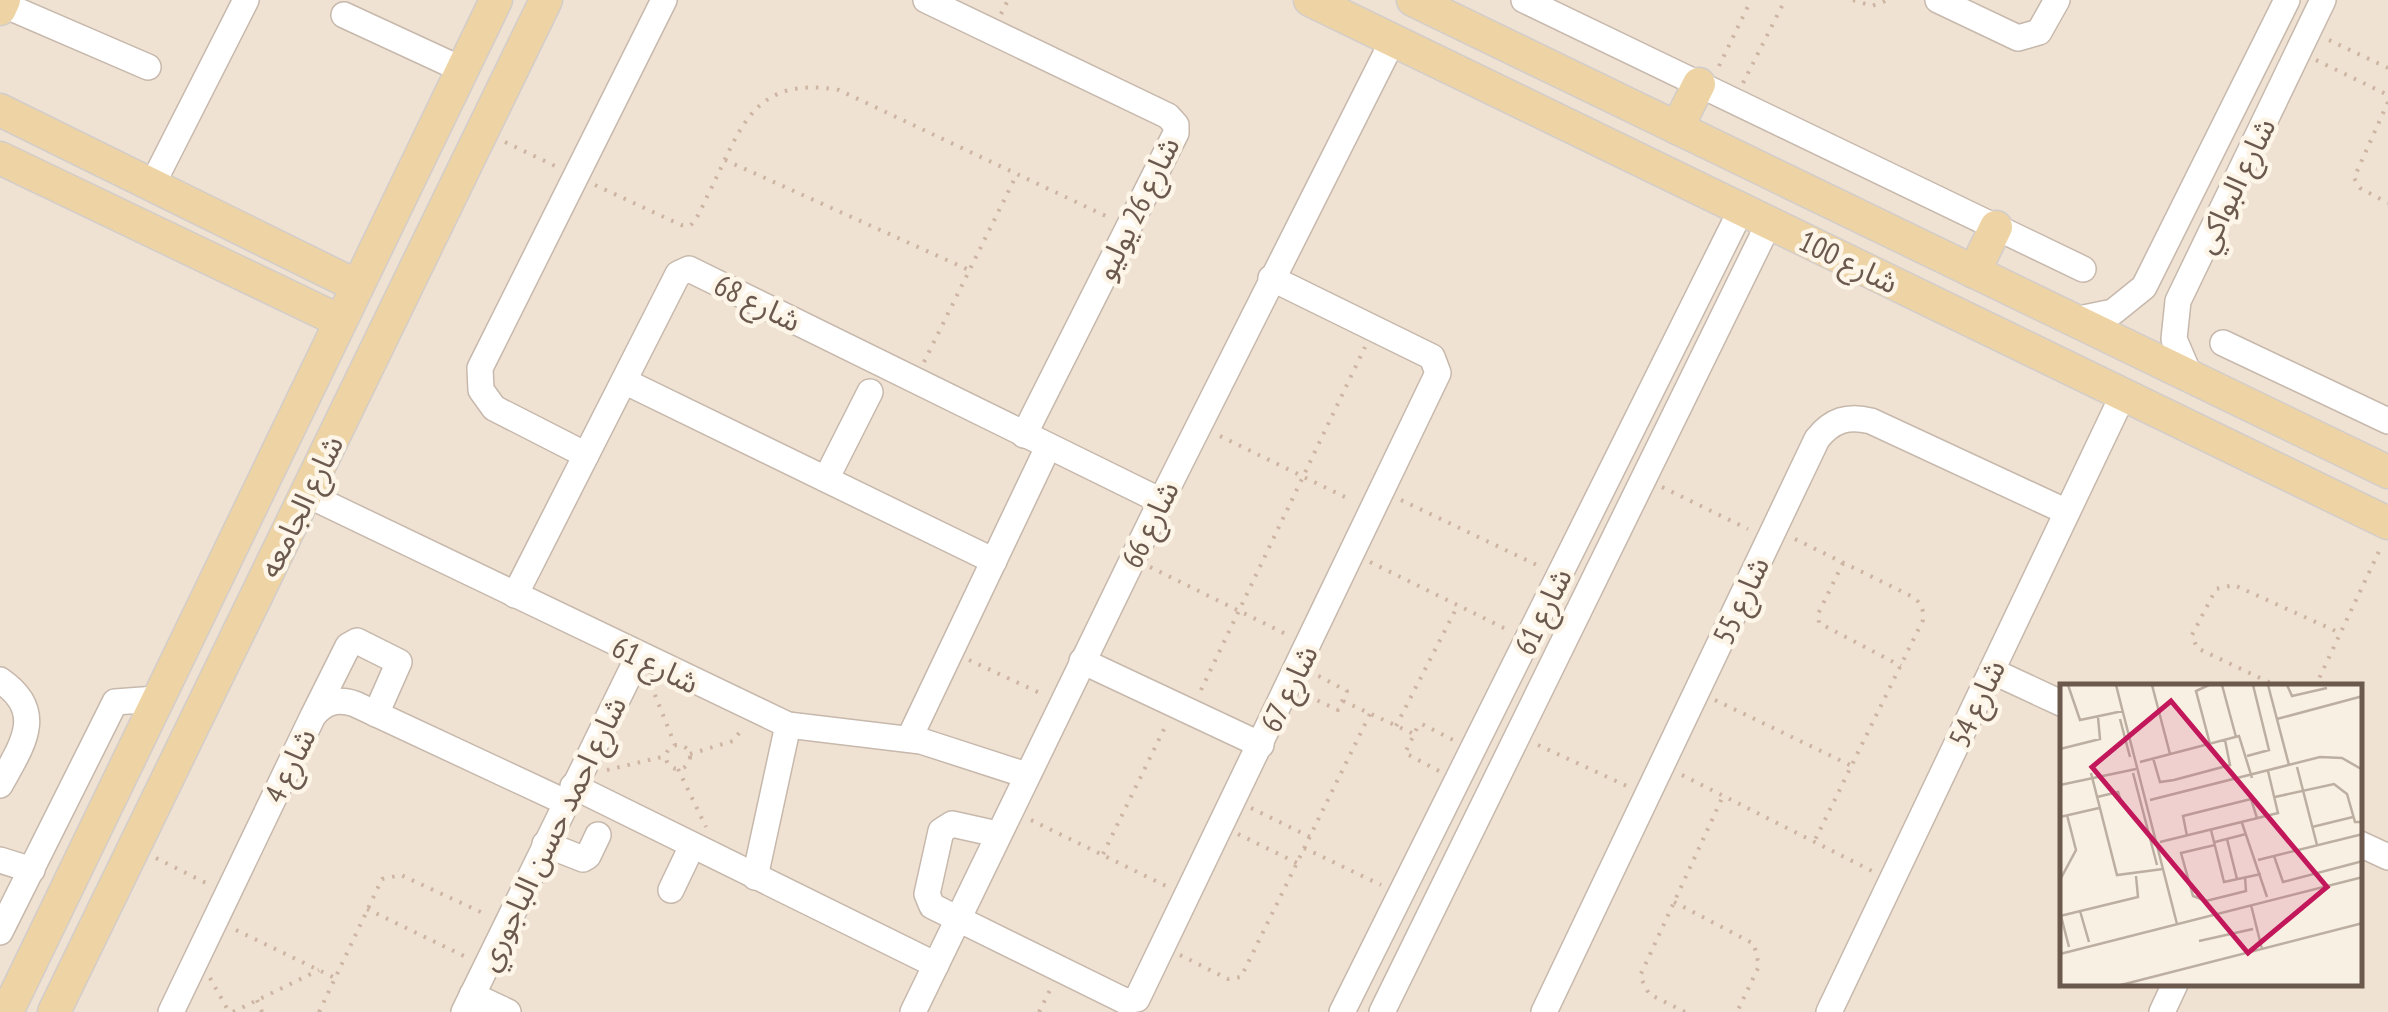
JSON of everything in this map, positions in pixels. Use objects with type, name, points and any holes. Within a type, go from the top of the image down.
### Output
[{"type":"main road","name":"شارع الجامعه","points":[[7,1012],[496,0]]},
{"type":"main road","name":"شارع الجامعه","points":[[54,1012],[546,0]]},
{"type":"main road","name":"شارع 100","points":[[1310,0],[2124,395],[2384,536]]},
{"type":"main road","name":"شارع 100","points":[[1413,0],[2388,472]]},
{"type":"main road","points":[[1570,126],[1590,86]]},
{"type":"main road","points":[[1677,128],[1704,87]]},
{"type":"main road","points":[[0,110],[357,286]]},
{"type":"main road","points":[[0,158],[340,321]]},
{"type":"main road","points":[[402,198],[441,217]]},
{"type":"main road","points":[[1974,272],[1996,227]]},
{"type":"main road","points":[[178,654],[218,672]]},
{"type":"street","points":[[152,185],[246,0]]},
{"type":"street","points":[[586,455],[494,408],[481,390],[480,368],[664,0]]},
{"type":"street","name":"شارع 26 يوليو","points":[[926,0],[1175,121],[1176,133],[1024,435]]},
{"type":"street","points":[[1524,0],[2082,269]]},
{"type":"street","points":[[1938,0],[2010,36],[2026,38],[2044,26],[2057,0]]},
{"type":"street","name":"شارع البواكي","points":[[2074,320],[2101,316],[2125,305],[2151,276],[2286,0]]},
{"type":"street","name":"شارع البواكي","points":[[2189,374],[2177,352],[2173,326],[2183,290],[2323,0]]},
{"type":"street","points":[[2,4],[148,67]]},
{"type":"street","points":[[344,15],[463,70]]},
{"type":"street","name":"شارع 66","points":[[914,1012],[1061,703],[1392,40]]},
{"type":"street","name":"شارع 61","points":[[1382,1012],[1644,479],[1755,216]]},
{"type":"street","name":"شارع 61","points":[[1342,1012],[1559,576],[1755,216]]},
{"type":"street","name":"شارع 68","points":[[515,595],[678,274],[688,269],[1161,501]]},
{"type":"street","points":[[2151,276],[2183,290]]},
{"type":"street","name":"شارع 67","points":[[957,919],[1125,1001],[1133,1001],[1142,992],[1437,378],[1438,367],[1432,358],[1271,278]]},
{"type":"street","points":[[2222,343],[2388,421]]},
{"type":"street","points":[[624,381],[994,560]]},
{"type":"street","points":[[826,480],[870,392]]},
{"type":"street","name":"شارع 54","points":[[1829,1012],[2124,395]]},
{"type":"street","name":"شارع 55","points":[[1544,1012],[1817,438],[1835,422],[1847,418],[1872,421],[2067,512]]},
{"type":"street","points":[[910,739],[1048,446]]},
{"type":"street","name":"شارع 61","points":[[306,494],[788,725],[910,739],[1026,776]]},
{"type":"street","points":[[313,716],[348,646],[357,641],[399,662],[376,714]]},
{"type":"street","name":"شارع احمد حسن الباجوري","points":[[468,1004],[639,656]]},
{"type":"street","points":[[1082,661],[1261,745]]},
{"type":"street","points":[[1992,671],[2060,703]]},
{"type":"street","points":[[0,680],[16,691],[26,707],[28,727],[0,785]]},
{"type":"street","points":[[2,920],[32,870],[116,702],[156,700]]},
{"type":"street","name":"شارع 4","points":[[171,1012],[313,716],[336,700],[572,788],[936,965]]},
{"type":"street","points":[[754,877],[788,725]]},
{"type":"street","points":[[957,919],[928,900],[938,837],[952,824],[997,834]]},
{"type":"street","points":[[545,844],[583,859],[598,834]]},
{"type":"street","points":[[2363,845],[2388,857]]},
{"type":"street","points":[[672,890],[692,846]]},
{"type":"street","points":[[0,860],[32,870]]},
{"type":"street","points":[[2162,1012],[2174,987]]},
{"type":"street","points":[[468,1004],[506,1012]]},
{"type":"path","points":[[1704,87],[1751,0]]},
{"type":"path","points":[[1734,101],[1784,0]]},
{"type":"path","points":[[1853,0],[1872,6],[1888,0]]},
{"type":"path","points":[[2303,41],[2388,68]]},
{"type":"path","points":[[2303,41],[2388,98],[2354,178],[2360,188],[2388,203]]},
{"type":"path","points":[[482,132],[687,227],[694,222],[745,122],[762,101],[794,87],[819,86],[839,90],[1128,226]]},
{"type":"path","points":[[725,160],[969,270]]},
{"type":"path","points":[[915,380],[1017,174]]},
{"type":"path","points":[[1102,856],[1238,611],[1374,329]]},
{"type":"path","points":[[1198,425],[1302,477],[1378,501],[1559,576]]},
{"type":"path","points":[[1644,479],[1844,563],[1911,596],[1922,606],[1924,620],[1814,842]]},
{"type":"path","points":[[2315,684],[2384,536]]},
{"type":"path","points":[[1353,554],[1528,640]]},
{"type":"path","points":[[1132,559],[1238,611],[1299,666],[1338,710],[1346,688],[1299,666]]},
{"type":"path","points":[[1844,563],[1818,614],[1819,623],[1901,666]]},
{"type":"path","points":[[2274,684],[2197,648],[2192,635],[2216,588],[2234,585],[2340,634]]},
{"type":"path","points":[[1396,726],[1458,605]]},
{"type":"path","points":[[951,652],[1061,703]]},
{"type":"path","points":[[639,656],[674,745]]},
{"type":"path","points":[[1697,691],[1852,766]]},
{"type":"path","points":[[1342,701],[1414,734]]},
{"type":"path","points":[[690,754],[733,740],[743,726],[748,708]]},
{"type":"path","points":[[1164,947],[1228,980],[1241,977],[1370,714]]},
{"type":"path","points":[[1458,780],[1406,754],[1414,734],[1422,724],[1473,750]]},
{"type":"path","points":[[1518,736],[1647,796]]},
{"type":"path","points":[[674,745],[684,746],[690,754]]},
{"type":"path","points":[[572,788],[666,756],[674,745]]},
{"type":"path","points":[[678,768],[687,764],[690,754]]},
{"type":"path","points":[[666,756],[670,765],[678,768],[722,860]]},
{"type":"path","points":[[1662,764],[1892,881]]},
{"type":"path","points":[[1684,1012],[1649,994],[1640,976],[1723,796]]},
{"type":"path","points":[[1234,800],[1310,836]]},
{"type":"path","points":[[1009,809],[1188,896]]},
{"type":"path","points":[[1222,826],[1297,863]]},
{"type":"path","points":[[134,847],[228,893]]},
{"type":"path","points":[[1304,848],[1400,894]]},
{"type":"path","points":[[318,1012],[382,880],[401,875],[506,924]]},
{"type":"path","points":[[1674,902],[1754,944],[1760,958],[1737,1012]]},
{"type":"path","points":[[367,908],[485,967]]},
{"type":"path","points":[[215,920],[335,978]]},
{"type":"path","points":[[197,957],[231,1012],[318,970]]},
{"type":"path","points":[[1039,1012],[1060,970]]},
{"type":"path","points":[[257,1000],[262,1012]]},
{"type":"shaded area","points":[[0,0],[2388,0],[2388,1012],[0,1012]]}]
